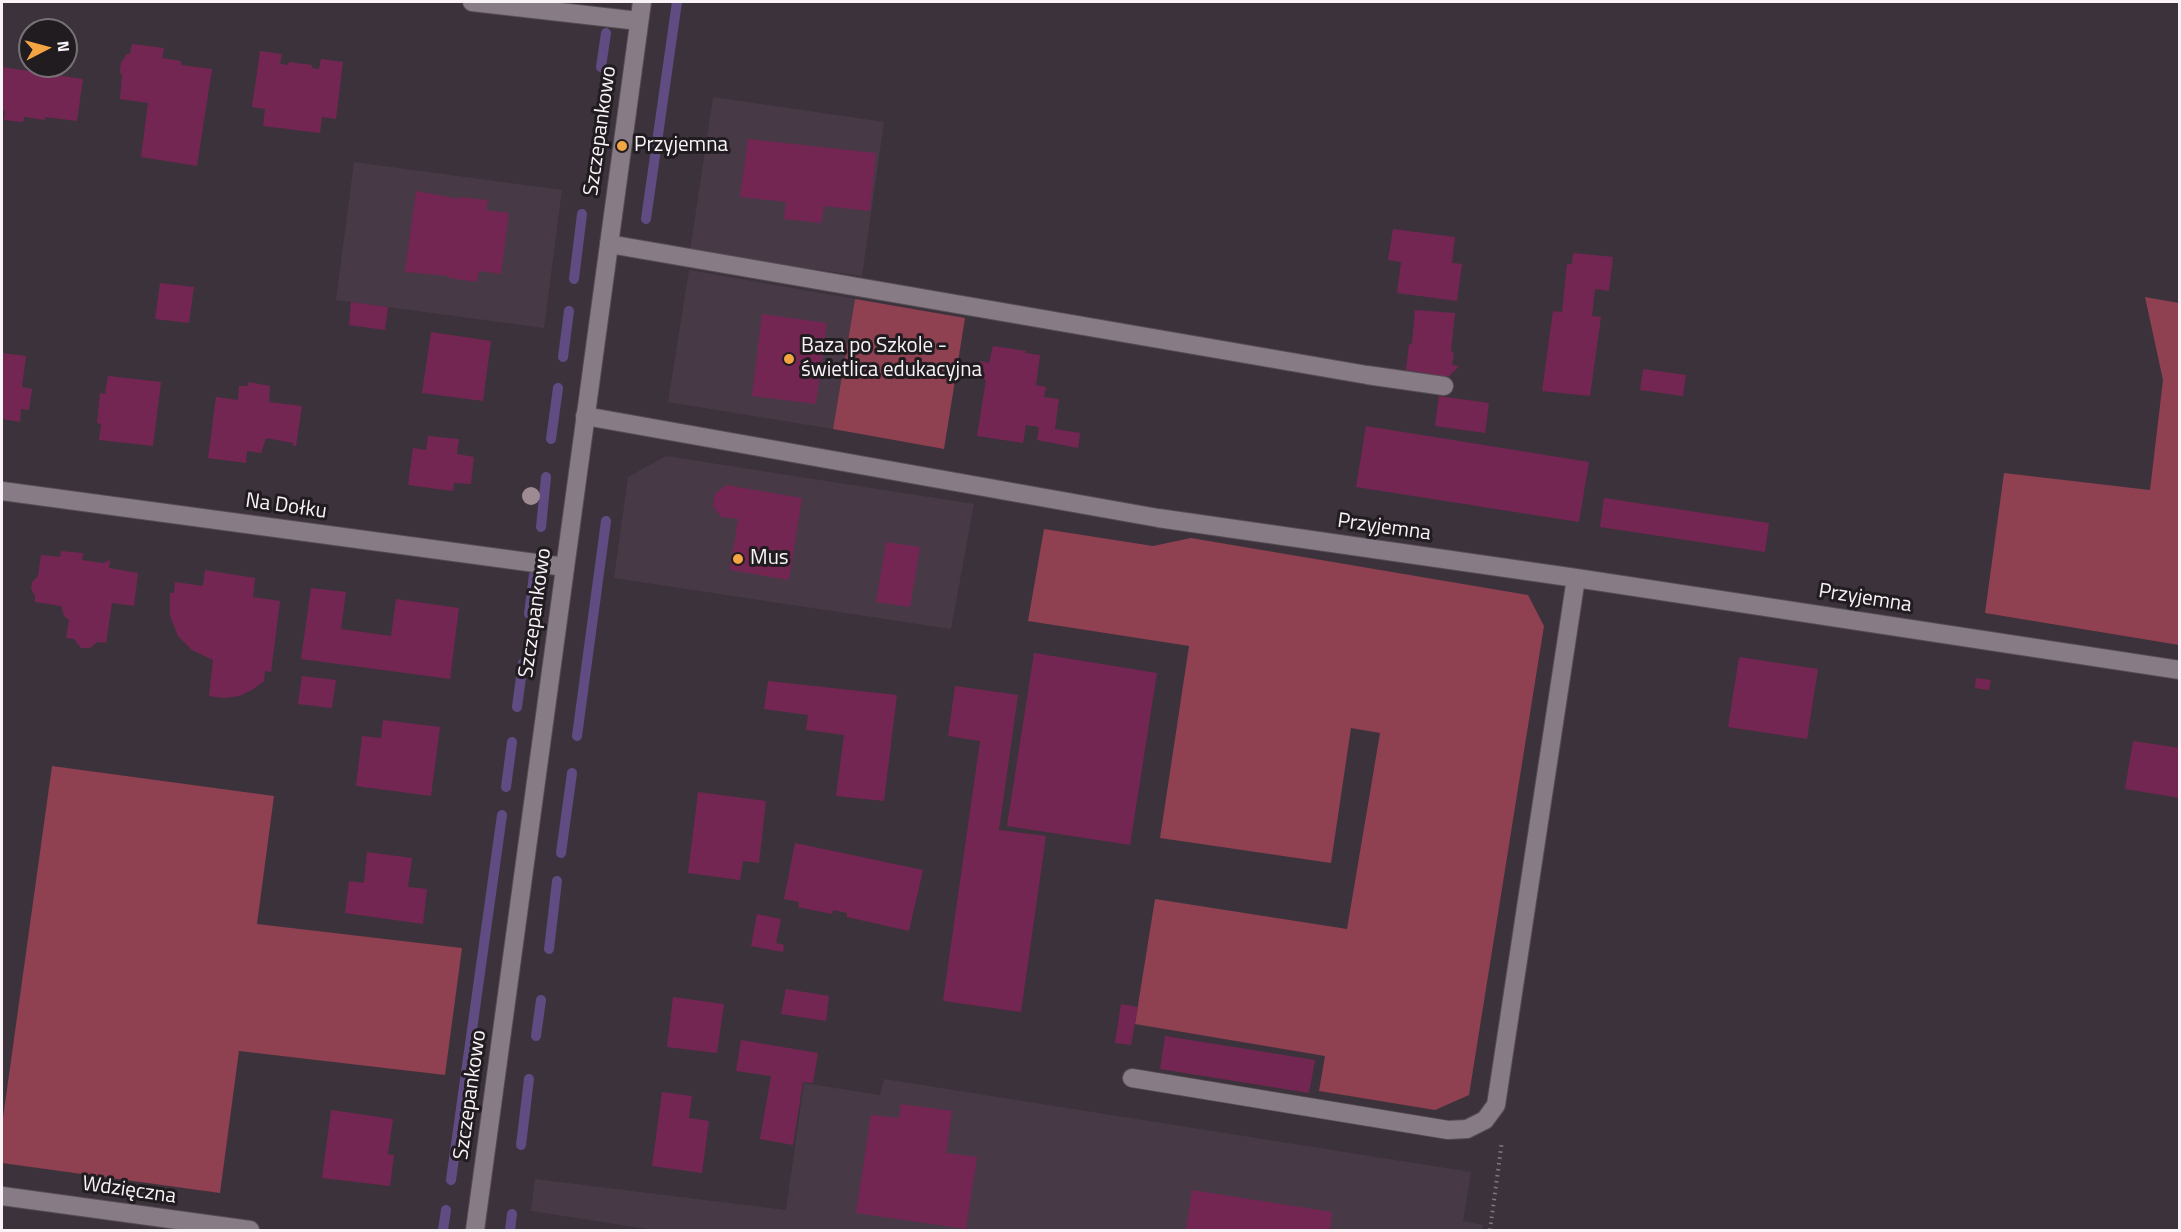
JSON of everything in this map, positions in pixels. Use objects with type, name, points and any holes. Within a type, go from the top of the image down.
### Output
[{"type":"street","points":[[472,2],[639,21]]},
{"type":"street","name":"Szczepankowo","points":[[475,1230],[642,2]]},
{"type":"street","points":[[609,244],[1367,375],[1444,386]]},
{"type":"street","name":"Przyjemna","points":[[585,416],[1158,518],[1576,578],[2180,670]]},
{"type":"street","name":"Na Dołku","points":[[2,491],[565,567]]},
{"type":"street","points":[[1132,1078],[1448,1130],[1467,1129],[1485,1120],[1496,1105],[1576,578]]},
{"type":"street","name":"Wdzięczna","points":[[2,1196],[250,1230]]},
{"type":"path","points":[[1490,1230],[1502,1136],[1496,1105]]},
{"type":"shaded area","points":[[713,97],[884,122],[862,276],[690,251]]},
{"type":"shaded area","points":[[354,162],[562,190],[544,328],[336,300]]},
{"type":"shaded area","points":[[689,270],[855,299],[833,429],[668,402]]},
{"type":"shaded area","points":[[2145,297],[2179,303],[2179,645],[1985,613],[2004,473],[2150,490],[2163,380]]},
{"type":"shaded area","points":[[855,299],[965,318],[944,449],[833,429]]},
{"type":"shaded area","points":[[666,456],[974,504],[951,629],[614,578],[628,477]]},
{"type":"shaded area","points":[[1044,529],[1153,546],[1191,538],[1528,595],[1544,626],[1469,1095],[1435,1110],[1319,1091],[1325,1056],[1135,1024],[1155,899],[1347,929],[1380,733],[1351,728],[1331,863],[1160,838],[1189,646],[1028,621]]},
{"type":"shaded area","points":[[52,766],[274,796],[257,924],[462,948],[445,1075],[239,1051],[220,1193],[2,1163],[2,1125]]},
{"type":"shaded area","points":[[884,1079],[1471,1172],[1463,1221],[1483,1225],[1482,1230],[655,1230],[531,1211],[535,1179],[786,1210],[804,1083],[880,1095]]},
{"type":"building","points":[[132,44],[164,48],[162,58],[181,61],[181,65],[212,69],[197,166],[141,157],[148,103],[120,99],[121,62],[126,54],[130,54]]},
{"type":"building","points":[[260,51],[282,54],[280,64],[288,65],[289,62],[312,65],[312,68],[319,69],[321,59],[343,62],[336,119],[322,117],[320,133],[263,126],[265,109],[252,107]]},
{"type":"building","points":[[2,67],[18,69],[18,78],[83,79],[77,121],[45,117],[45,120],[24,117],[23,122],[4,120],[5,112],[2,108]]},
{"type":"building","points":[[748,139],[876,153],[870,211],[824,206],[821,223],[784,219],[786,202],[740,197]]},
{"type":"building","points":[[416,191],[459,199],[459,197],[488,200],[486,210],[509,213],[501,274],[479,271],[477,282],[449,278],[449,276],[405,272]]},
{"type":"building","points":[[1393,229],[1455,237],[1452,263],[1462,264],[1457,301],[1397,293],[1401,262],[1388,260]]},
{"type":"building","points":[[1573,253],[1613,257],[1609,291],[1595,289],[1592,316],[1601,317],[1590,396],[1542,391],[1553,311],[1562,312],[1567,264],[1572,264]]},
{"type":"building","points":[[160,283],[194,287],[189,323],[155,319]]},
{"type":"building","points":[[351,302],[388,307],[385,330],[349,325]]},
{"type":"building","points":[[1415,310],[1455,313],[1451,351],[1454,353],[1452,365],[1459,366],[1448,377],[1406,370],[1409,344],[1412,344]]},
{"type":"building","name":"Baza po Szkole - świetlica edukacyjna","points":[[762,314],[827,323],[816,404],[752,396]]},
{"type":"building","points":[[431,332],[491,341],[483,401],[422,393]]},
{"type":"building","points":[[993,346],[1040,355],[1036,385],[1046,387],[1044,397],[1059,399],[1055,429],[1080,433],[1078,448],[1037,440],[1039,427],[1026,425],[1023,443],[977,436],[986,380],[977,378],[980,361],[989,363]]},
{"type":"building","points":[[2,353],[26,356],[22,387],[32,389],[29,410],[21,409],[20,422],[2,419]]},
{"type":"building","points":[[1643,369],[1686,375],[1683,396],[1640,390]]},
{"type":"building","points":[[108,376],[161,382],[153,446],[99,440],[101,424],[97,423],[100,393],[105,394]]},
{"type":"building","points":[[249,382],[270,386],[269,402],[302,406],[296,446],[293,446],[293,443],[266,438],[261,453],[247,451],[246,463],[208,458],[216,397],[238,400],[239,386],[247,386]]},
{"type":"building","points":[[1439,396],[1489,403],[1485,433],[1435,426]]},
{"type":"building","points":[[1366,426],[1589,462],[1579,522],[1356,487]]},
{"type":"building","points":[[428,436],[459,439],[457,454],[474,457],[471,484],[454,483],[453,491],[408,485],[413,448],[426,450]]},
{"type":"building","points":[[726,485],[802,498],[789,580],[730,570],[738,519],[721,517],[713,506],[715,494]]},
{"type":"building","points":[[1604,498],[1769,523],[1765,552],[1600,527]]},
{"type":"building","points":[[886,542],[920,547],[910,607],[876,602]]},
{"type":"building","points":[[61,551],[83,553],[82,560],[103,563],[110,560],[109,568],[138,573],[134,606],[112,603],[106,643],[97,642],[90,648],[81,648],[74,639],[66,638],[69,620],[64,616],[61,606],[35,602],[31,588],[32,582],[38,576],[41,555],[60,557]]},
{"type":"building","points":[[205,570],[255,578],[253,597],[280,601],[271,672],[265,671],[264,681],[239,696],[224,698],[209,696],[213,660],[192,650],[178,636],[170,616],[170,593],[174,593],[175,582],[203,586]]},
{"type":"building","points":[[311,588],[346,592],[341,629],[391,636],[396,599],[459,608],[450,679],[301,659]]},
{"type":"building","points":[[1034,653],[1157,673],[1130,845],[1007,826]]},
{"type":"building","points":[[1739,657],[1818,669],[1807,739],[1728,727]]},
{"type":"building","points":[[302,676],[336,680],[332,708],[298,704]]},
{"type":"building","points":[[1976,678],[1991,680],[1989,690],[1975,688]]},
{"type":"building","points":[[768,681],[897,695],[884,801],[836,796],[844,735],[806,730],[808,715],[764,709]]},
{"type":"building","points":[[955,686],[1018,695],[999,830],[1046,836],[1021,1012],[943,1001],[980,741],[948,736]]},
{"type":"building","points":[[383,720],[440,727],[431,796],[356,786],[362,736],[381,738]]},
{"type":"building","points":[[2133,741],[2180,748],[2180,798],[2125,789]]},
{"type":"building","points":[[698,792],[766,801],[759,863],[743,861],[740,880],[688,873]]},
{"type":"building","points":[[795,843],[923,870],[909,931],[847,917],[847,913],[833,910],[832,914],[798,907],[799,902],[784,899]]},
{"type":"building","points":[[367,852],[412,858],[408,887],[427,889],[423,924],[345,913],[349,881],[364,883]]},
{"type":"building","points":[[757,914],[781,919],[776,943],[784,945],[783,952],[751,946]]},
{"type":"building","points":[[786,989],[829,996],[826,1021],[781,1014]]},
{"type":"building","points":[[673,997],[724,1004],[717,1053],[667,1047]]},
{"type":"building","points":[[1121,1004],[1138,1007],[1131,1045],[1115,1043]]},
{"type":"building","points":[[1165,1036],[1315,1060],[1309,1093],[1160,1069]]},
{"type":"building","points":[[741,1040],[818,1053],[813,1083],[803,1082],[793,1145],[760,1139],[771,1076],[736,1071]]},
{"type":"building","points":[[662,1092],[692,1096],[689,1118],[709,1121],[702,1173],[652,1166]]},
{"type":"building","points":[[901,1104],[952,1111],[946,1153],[977,1157],[966,1229],[856,1213],[871,1115],[899,1118]]},
{"type":"building","points":[[331,1110],[393,1119],[388,1154],[394,1155],[390,1186],[322,1178]]},
{"type":"building","points":[[1192,1190],[1332,1212],[1330,1230],[1186,1230]]},
{"type":"waterway","points":[[646,219],[677,2]]},
{"type":"waterway","points":[[601,67],[606,33]]},
{"type":"waterway","points":[[574,279],[582,214]]},
{"type":"waterway","points":[[563,357],[569,311]]},
{"type":"waterway","points":[[551,439],[558,388]]},
{"type":"waterway","points":[[541,527],[546,477]]},
{"type":"waterway","points":[[577,736],[606,521]]},
{"type":"waterway","points":[[529,614],[534,575]]},
{"type":"waterway","points":[[517,707],[523,663]]},
{"type":"waterway","points":[[506,787],[512,742]]},
{"type":"waterway","points":[[561,853],[572,773]]},
{"type":"waterway","points":[[451,1180],[502,815]]},
{"type":"waterway","points":[[549,949],[557,881]]},
{"type":"waterway","points":[[536,1036],[541,1000]]},
{"type":"waterway","points":[[521,1145],[529,1079]]},
{"type":"waterway","points":[[443,1230],[446,1210]]},
{"type":"waterway","points":[[510,1230],[512,1214]]},
{"type":"place","name":"Przyjemna","points":[[622,146]]},
{"type":"place","name":"Baza po Szkole - świetlica edukacyjna","points":[[789,359]]},
{"type":"place","name":"Mus","points":[[738,559]]}]
